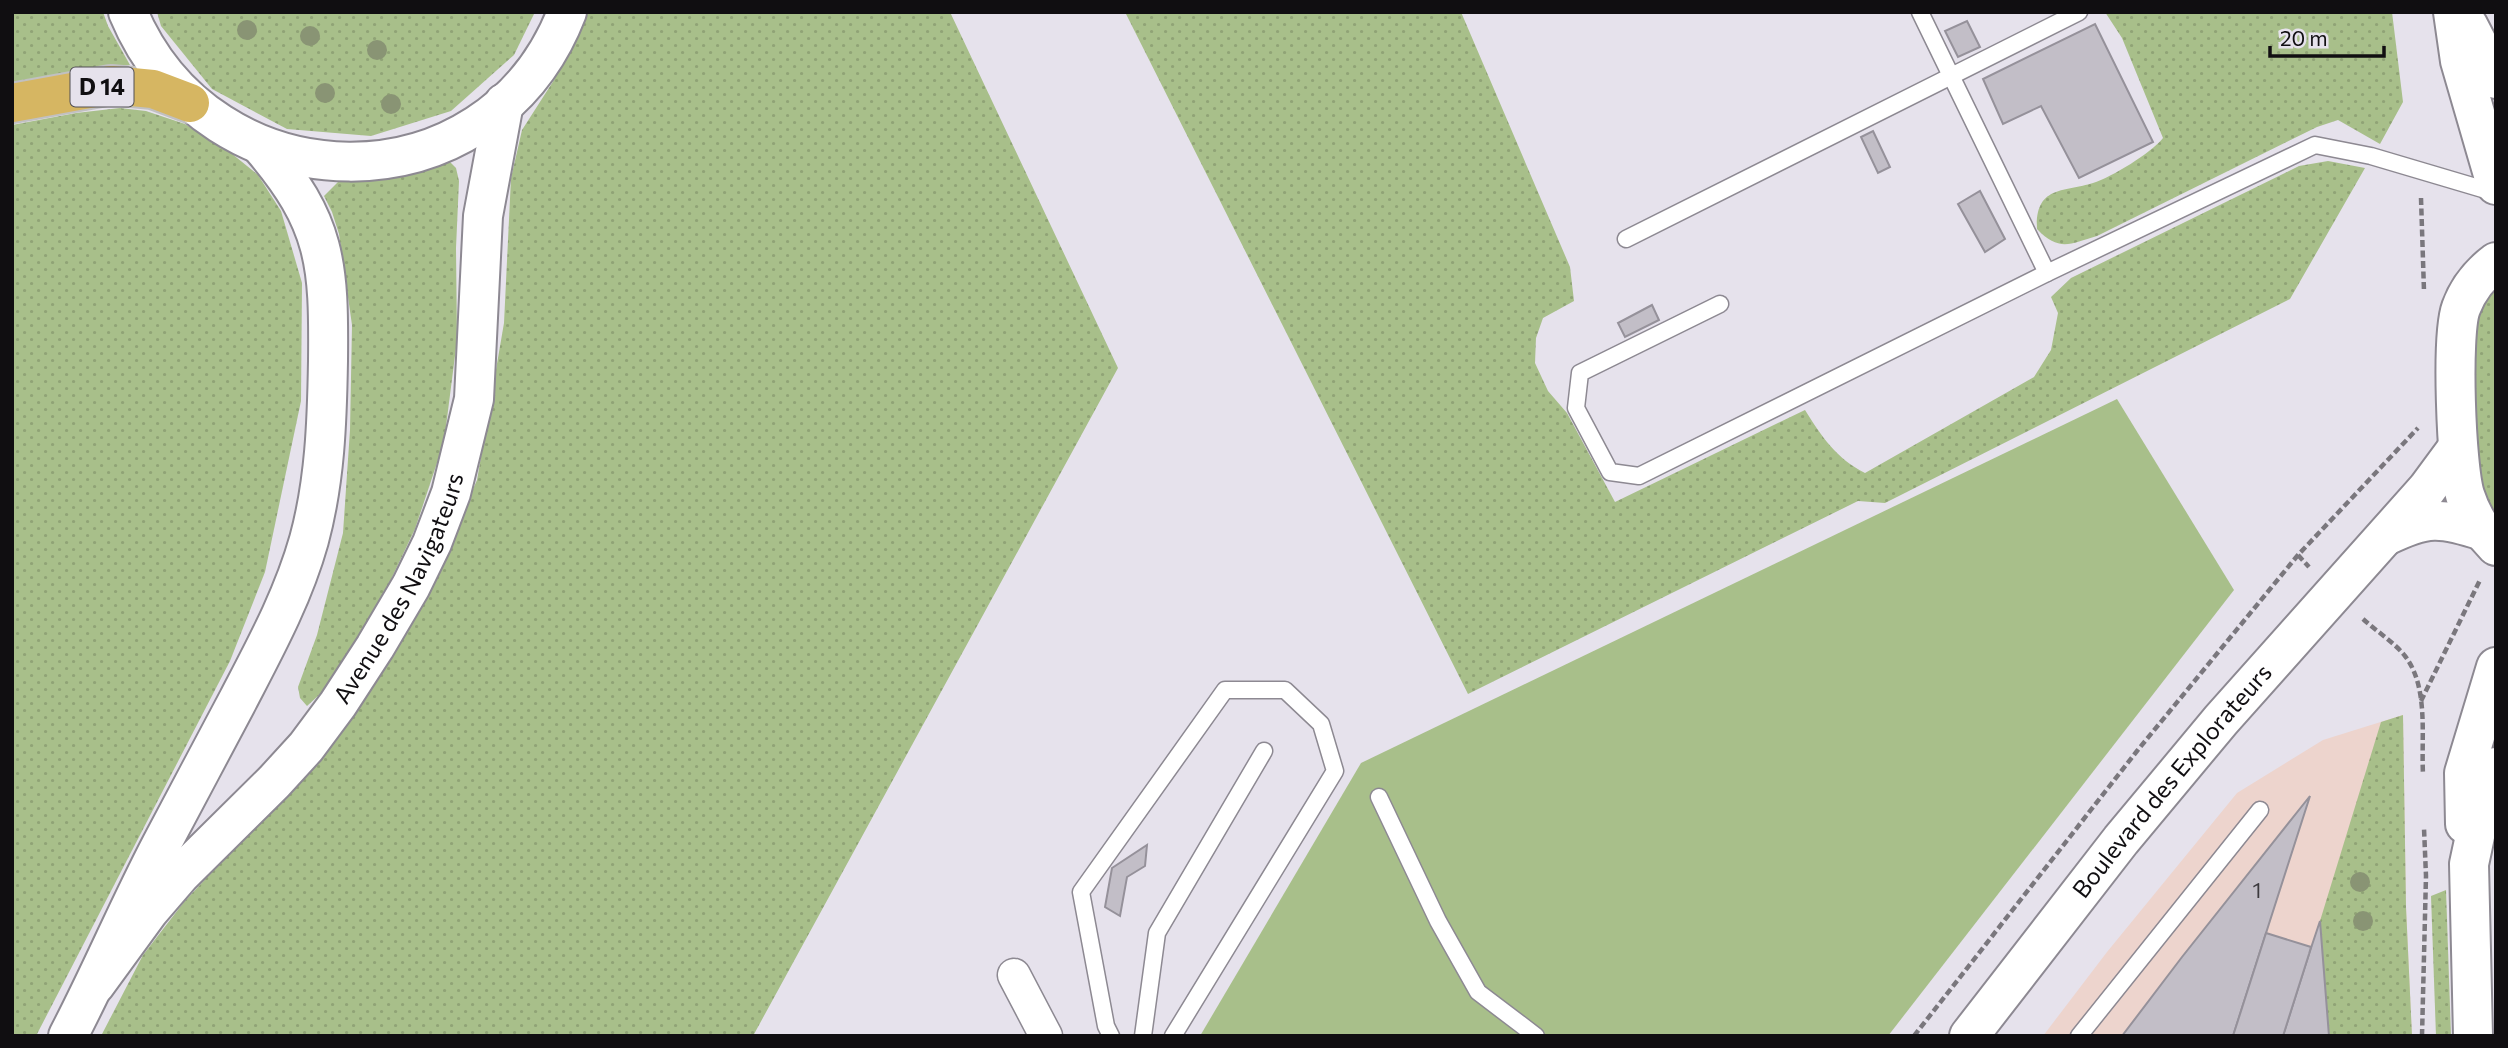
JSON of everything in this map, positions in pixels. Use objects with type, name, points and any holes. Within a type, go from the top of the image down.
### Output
[{"type":"highway","name":"D 14","points":[[12,103],[111,85],[153,89],[190,103]]},
{"type":"main road","points":[[128,12],[150,57],[190,103],[212,120],[261,146],[296,157],[333,162],[370,162],[407,155],[442,143],[475,126],[527,80],[547,54],[567,12]]},
{"type":"main road","points":[[2453,12],[2460,61],[2496,185]]},
{"type":"main road","points":[[2463,12],[2496,79]]},
{"type":"main road","name":"Avenue des Navigateurs","points":[[95,985],[149,911],[180,876],[306,747],[338,704],[374,647],[411,586],[432,543],[451,493],[474,398],[483,216],[504,103]]},
{"type":"main road","name":"Avenue des Navigateurs","points":[[68,1036],[95,985],[136,894],[273,634],[309,539],[323,474],[328,417],[328,300],[324,260],[315,228],[301,199],[287,176],[261,146]]},
{"type":"main road","points":[[2488,550],[2465,494],[2458,447],[2457,323],[2471,287],[2495,259]]},
{"type":"main road","name":"Boulevard des Explorateurs","points":[[1969,1036],[2121,839],[2221,720],[2427,489],[2458,447]]},
{"type":"main road","name":"Boulevard des Explorateurs","points":[[2384,537],[2413,523],[2435,520],[2457,523],[2488,550]]},
{"type":"main road","points":[[2473,1036],[2464,773],[2496,667]]},
{"type":"main road","points":[[2469,864],[2481,808],[2496,767]]},
{"type":"street","points":[[1014,975],[1046,1036]]},
{"type":"lane","points":[[1920,12],[2047,273]]},
{"type":"lane","points":[[1626,239],[2079,12]]},
{"type":"lane","points":[[1720,304],[1580,373],[1576,408],[1610,472],[1639,476],[2047,273],[2315,145],[2371,156],[2496,193]]},
{"type":"lane","points":[[1111,1036],[1106,1026],[1081,892],[1226,690],[1284,690],[1321,724],[1335,771],[1185,1021],[1173,1036]]},
{"type":"lane","points":[[1143,1036],[1157,933],[1264,751]]},
{"type":"lane","points":[[1379,797],[1438,921],[1478,992],[1536,1036]]},
{"type":"lane","points":[[2079,1036],[2260,810]]},
{"type":"path","points":[[2420,169],[2424,293]]},
{"type":"path","points":[[2419,427],[2298,555],[2333,593],[2404,655],[2413,670],[2420,702],[2423,782]]},
{"type":"path","points":[[2420,702],[2488,550]]},
{"type":"path","points":[[2422,1036],[2426,876],[2424,822]]},
{"type":"shaded area","points":[[2403,715],[2406,907],[2412,1036],[2043,1036],[2107,952],[2237,793],[2323,740]]},
{"type":"green space","points":[[12,12],[103,12],[130,65],[48,76],[12,85]]},
{"type":"green space","points":[[157,12],[535,12],[514,55],[451,111],[371,136],[287,129],[212,89],[161,26]]},
{"type":"green space","points":[[587,12],[950,12],[1118,368],[753,1036],[101,1036],[143,955],[184,902],[276,803],[429,590],[477,480],[504,323],[511,178],[522,130],[554,80]]},
{"type":"green space","points":[[1125,12],[1461,12],[1570,267],[1574,301],[1543,318],[1536,338],[1535,363],[1548,391],[1567,413],[1615,502],[1805,410],[1831,446],[1846,461],[1865,473],[2034,377],[2051,350],[2058,313],[2051,297],[2071,278],[2299,166],[2328,161],[2365,168],[2290,299],[1885,503],[1858,501],[1468,694]]},
{"type":"green space","points":[[2105,12],[2392,12],[2403,102],[2380,144],[2338,120],[2317,127],[2097,236],[2065,244],[2052,241],[2037,229],[2038,215],[2046,197],[2110,176],[2141,157],[2163,138],[2122,38]]},
{"type":"green space","points":[[120,108],[146,111],[185,124],[231,153],[258,175],[281,211],[302,283],[301,401],[265,572],[230,661],[36,1036],[12,1036],[12,125]]},
{"type":"green space","points":[[448,160],[456,168],[459,181],[456,248],[457,340],[444,442],[415,529],[385,592],[330,685],[307,706],[300,698],[298,687],[317,635],[343,533],[350,430],[352,325],[339,234],[324,196],[342,178],[385,179]]},
{"type":"green space","points":[[2496,284],[2496,522],[2489,514],[2475,468],[2474,324],[2483,301]]},
{"type":"green space","points":[[2117,399],[2234,590],[1888,1036],[1200,1036],[1361,763]]},
{"type":"green space","points":[[2403,715],[2406,907],[2412,1036],[2329,1036],[2320,921],[2381,722]]},
{"type":"green space","points":[[2446,890],[2451,1036],[2436,1036],[2431,896]]},
{"type":"building","points":[[1967,21],[1980,47],[1958,57],[1945,31]]},
{"type":"building","points":[[2095,24],[2153,142],[2079,178],[2041,106],[2003,124],[1983,79]]},
{"type":"building","points":[[1873,131],[1890,167],[1878,173],[1861,137]]},
{"type":"building","points":[[1980,191],[2005,239],[1985,252],[1958,204]]},
{"type":"building","points":[[1652,305],[1659,320],[1625,337],[1618,323]]},
{"type":"building","points":[[2310,796],[2233,1036],[2122,1036],[2182,957]]},
{"type":"building","points":[[1147,845],[1145,866],[1127,877],[1120,916],[1105,907],[1112,868]]},
{"type":"building","points":[[2320,921],[2329,1036],[2283,1036],[2309,954]]},
{"type":"building","points":[[2266,933],[2311,947],[2283,1036],[2233,1036]]}]
